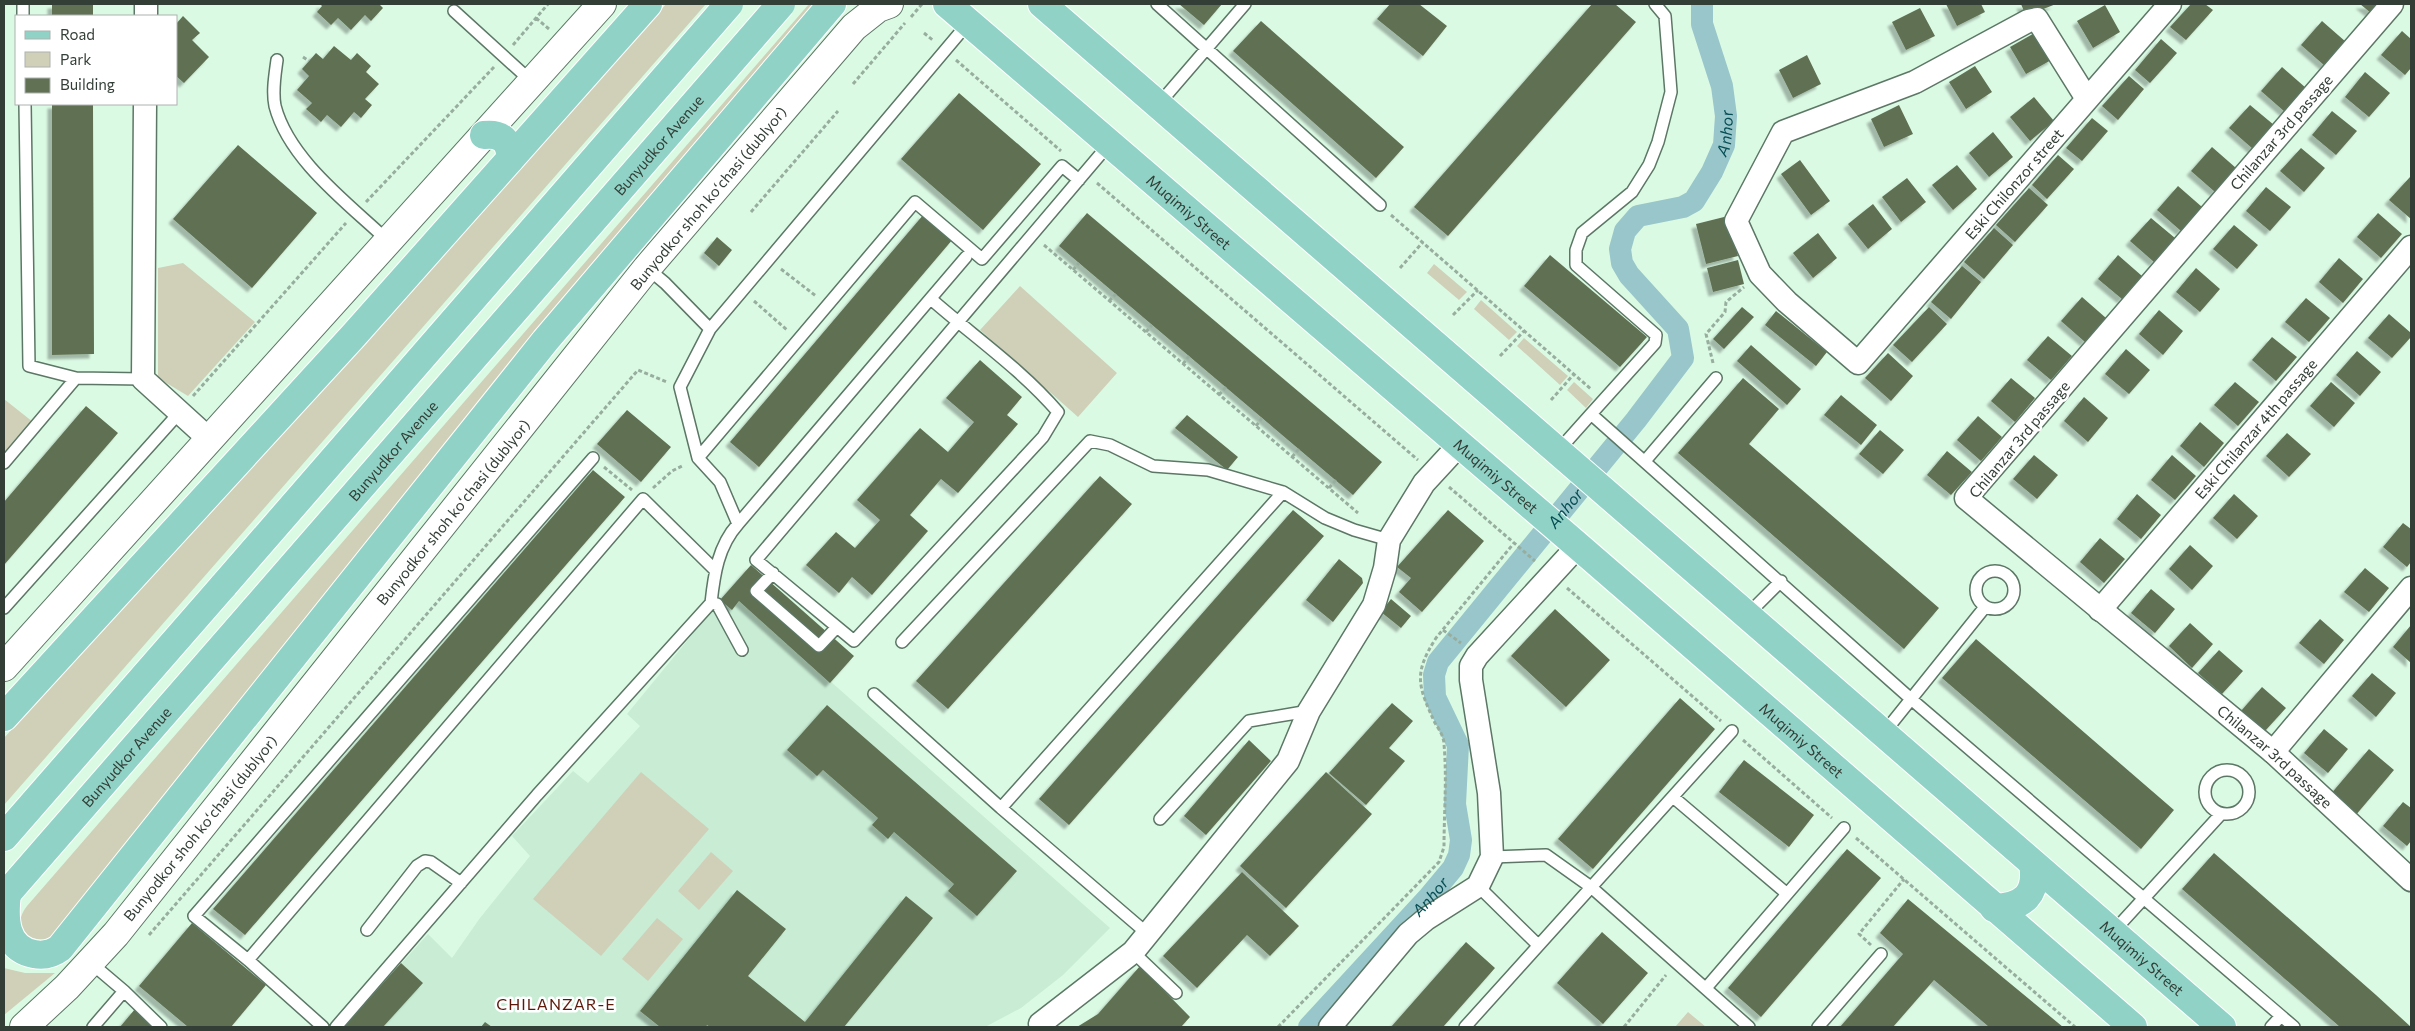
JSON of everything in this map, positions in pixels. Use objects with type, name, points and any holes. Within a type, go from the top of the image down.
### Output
[{"type":"main road","points":[[4,717],[347,343],[648,4]]},
{"type":"main road","points":[[4,837],[729,4]]},
{"type":"main road","name":"Bunyudkor Avenue","points":[[5,895],[781,4]]},
{"type":"main road","points":[[5,895],[5,922],[9,935],[17,946],[30,953],[43,955],[55,952],[65,944],[545,341],[832,4]]},
{"type":"main road","name":"Muqimiy Street","points":[[947,4],[1524,498],[2133,1027]]},
{"type":"main road","name":"Muqimiy Street","points":[[1042,4],[2222,1027]]},
{"type":"main road","points":[[484,135],[495,134],[505,140],[510,149],[510,159]]},
{"type":"main road","points":[[1994,908],[2012,907],[2027,897],[2035,883],[2033,864]]},
{"type":"street","points":[[4,667],[602,4]]},
{"type":"street","points":[[930,4],[969,22]]},
{"type":"street","name":"Eski Chilonzor street","points":[[1760,274],[1787,302],[1858,363],[2170,4]]},
{"type":"street","name":"Chilanzar 3rd passage","points":[[2392,4],[1966,498],[2272,752],[2409,872]]},
{"type":"street","name":"Bunyodkor shoh koʻchasi (dublyor)","points":[[24,1027],[90,963],[647,268],[854,28],[872,13],[896,14]]},
{"type":"street","points":[[1760,274],[1736,221],[1783,132],[1915,82],[2028,20],[2037,19],[2087,99]]},
{"type":"street","points":[[145,105],[143,379],[209,439]]},
{"type":"street","name":"Eski Chilanzar 4th passage","points":[[2100,610],[2411,247]]},
{"type":"street","points":[[1039,1026],[1133,952],[1149,935],[1288,761],[1309,711],[1374,605],[1385,568],[1389,540],[1424,483],[1460,444]]},
{"type":"street","points":[[1330,1027],[1408,934],[1426,919],[1478,886],[1492,857],[1489,793],[1471,680],[1471,666],[1477,656],[1574,542]]},
{"type":"street","points":[[2272,752],[2411,588]]},
{"type":"lane","points":[[1157,4],[1208,47],[1380,205]]},
{"type":"lane","points":[[1158,105],[1245,4]]},
{"type":"lane","points":[[1560,453],[1593,416],[1603,399],[1655,343],[1656,335],[1576,265],[1576,250],[1582,233],[1632,192],[1649,165],[1658,142],[1671,92],[1665,16],[1655,4]]},
{"type":"lane","points":[[454,11],[532,82]]},
{"type":"lane","points":[[738,524],[720,482],[698,458],[680,388],[710,329],[969,22]]},
{"type":"lane","points":[[277,60],[274,92],[275,105],[279,118],[298,153],[335,192],[388,241]]},
{"type":"lane","points":[[24,105],[29,366],[76,378],[143,379]]},
{"type":"lane","points":[[931,299],[958,323],[1035,386],[1058,412],[1043,437],[854,641],[756,560],[958,323],[1110,143]]},
{"type":"lane","points":[[698,458],[915,202],[982,259],[1062,166],[1082,176]]},
{"type":"lane","points":[[336,1027],[537,795],[711,603],[715,570],[728,535],[966,257]]},
{"type":"lane","points":[[647,268],[665,283],[710,329]]},
{"type":"lane","points":[[4,463],[76,378]]},
{"type":"lane","points":[[1642,459],[1716,378]]},
{"type":"lane","points":[[4,608],[179,413]]},
{"type":"lane","points":[[1593,416],[1781,581],[1911,699],[2145,897],[2294,1027]]},
{"type":"lane","points":[[902,642],[1090,441],[1110,445],[1152,466],[1208,470],[1283,492],[1325,518],[1354,530],[1389,540]]},
{"type":"lane","points":[[323,1027],[248,960],[194,916],[593,458]]},
{"type":"lane","points":[[1001,808],[1283,492]]},
{"type":"lane","points":[[248,960],[643,499],[715,570]]},
{"type":"lane","points":[[2008,570],[2014,587],[2013,596],[2009,603],[2002,608],[1985,607],[1979,601],[1976,593],[1976,584],[1988,572],[2008,570]]},
{"type":"lane","points":[[773,573],[756,591],[819,646],[837,627]]},
{"type":"lane","points":[[1747,615],[1781,581]]},
{"type":"lane","points":[[711,603],[716,604],[742,650]]},
{"type":"lane","points":[[1883,734],[1985,607]]},
{"type":"lane","points":[[874,694],[1001,808],[1149,935]]},
{"type":"lane","points":[[1160,819],[1248,721],[1309,711]]},
{"type":"lane","points":[[1465,1027],[1732,731]]},
{"type":"lane","points":[[2112,933],[2220,814],[2234,814],[2244,807],[2249,797],[2244,773],[2231,770],[2220,771],[2210,778],[2204,788],[2205,800],[2212,809],[2220,814]]},
{"type":"lane","points":[[1673,797],[1786,893]]},
{"type":"lane","points":[[1706,988],[1844,828]]},
{"type":"lane","points":[[1492,857],[1546,855],[1591,887],[1749,1027]]},
{"type":"lane","points":[[367,930],[417,866],[425,861],[431,862],[461,883]]},
{"type":"lane","points":[[1478,886],[1538,945]]},
{"type":"lane","points":[[1133,952],[1176,993]]},
{"type":"lane","points":[[1818,1027],[1882,954]]},
{"type":"lane","points":[[90,963],[124,991],[161,1027]]},
{"type":"lane","points":[[93,1027],[124,991]]},
{"type":"lane","points":[[2271,1027],[2281,1016]]},
{"type":"path","points":[[548,4],[536,18],[550,30]]},
{"type":"path","points":[[852,84],[896,14],[922,4]]},
{"type":"path","points":[[924,33],[1082,176],[1434,473],[2075,1027]]},
{"type":"path","points":[[303,56],[309,61]]},
{"type":"path","points":[[751,212],[838,111]]},
{"type":"path","points":[[1380,205],[1603,399]]},
{"type":"path","points":[[1032,235],[1359,514]]},
{"type":"path","points":[[1400,268],[1423,242]]},
{"type":"path","points":[[768,260],[828,305]]},
{"type":"path","points":[[1073,270],[1079,263]]},
{"type":"path","points":[[1716,378],[1706,334],[1725,312],[1726,302],[1760,274]]},
{"type":"path","points":[[742,290],[798,340]]},
{"type":"path","points":[[1453,315],[1478,290]]},
{"type":"path","points":[[1109,301],[1116,294]]},
{"type":"path","points":[[1146,332],[1152,325]]},
{"type":"path","points":[[1500,356],[1524,331]]},
{"type":"path","points":[[1183,364],[1189,356]]},
{"type":"path","points":[[145,939],[638,370],[680,388]]},
{"type":"path","points":[[1551,400],[1574,374]]},
{"type":"path","points":[[1219,395],[1226,387]]},
{"type":"path","points":[[1256,426],[1262,418]]},
{"type":"path","points":[[575,443],[643,499],[672,471],[698,458]]},
{"type":"path","points":[[1292,457],[1299,449]]},
{"type":"path","points":[[1329,488],[1336,480]]},
{"type":"path","points":[[1278,1027],[1438,862],[1444,847],[1444,741],[1424,700],[1421,686],[1421,671],[1426,653],[1436,638],[1514,543]]},
{"type":"path","points":[[1882,954],[1859,934],[1904,879]]},
{"type":"path","points":[[1624,1027],[1676,962]]},
{"type":"shaded area","points":[[728,591],[1110,928],[1063,975],[1021,1008],[985,1027],[344,1027],[428,934],[452,958],[480,918],[530,856],[512,836],[573,771],[588,783],[640,726],[627,714]]},
{"type":"green space","points":[[666,4],[706,4],[4,805],[4,738],[592,89]]},
{"type":"green space","points":[[809,4],[817,4],[698,139],[554,310],[50,939],[41,940],[28,936],[23,932],[20,921],[27,906]]},
{"type":"green space","points":[[183,263],[255,322],[188,396],[158,378],[158,268]]},
{"type":"green space","points":[[1434,264],[1467,292],[1459,300],[1427,273]]},
{"type":"green space","points":[[1020,286],[1117,373],[1078,417],[980,330]]},
{"type":"green space","points":[[1481,300],[1517,332],[1509,340],[1474,309]]},
{"type":"green space","points":[[1524,338],[1568,376],[1560,385],[1517,346]]},
{"type":"green space","points":[[1574,382],[1593,399],[1586,408],[1567,390]]},
{"type":"green space","points":[[4,399],[33,422],[4,455]]},
{"type":"green space","points":[[641,772],[709,829],[601,956],[533,899]]},
{"type":"green space","points":[[711,852],[733,871],[699,910],[678,891]]},
{"type":"green space","points":[[657,918],[683,939],[648,981],[622,959]]},
{"type":"green space","points":[[4,968],[25,973],[55,973],[4,1015]]},
{"type":"green space","points":[[1688,1012],[1706,1027],[1675,1027]]},
{"type":"building","points":[[52,4],[93,4],[93,15],[52,15]]},
{"type":"building","points":[[320,4],[379,4],[383,8],[371,21],[365,15],[351,30],[338,18],[331,25],[317,12],[322,6]]},
{"type":"building","points":[[1179,4],[1222,4],[1204,25]]},
{"type":"building","points":[[1390,4],[1419,4],[1447,26],[1423,56],[1377,19]]},
{"type":"building","points":[[1592,4],[1615,4],[1636,22],[1448,236],[1414,207]]},
{"type":"building","points":[[1946,4],[1981,4],[1985,12],[1957,26]]},
{"type":"building","points":[[2021,4],[2056,4],[2026,16]]},
{"type":"building","points":[[2191,4],[2205,4],[2213,10],[2186,40],[2170,27]]},
{"type":"building","points":[[2360,4],[2379,4],[2371,13]]},
{"type":"building","points":[[2105,5],[2120,32],[2093,48],[2077,21]]},
{"type":"building","points":[[1920,8],[1935,36],[1906,50],[1892,22]]},
{"type":"building","points":[[183,16],[200,33],[192,40],[209,57],[184,83],[178,78],[178,22]]},
{"type":"building","points":[[1261,21],[1404,147],[1376,178],[1233,51]]},
{"type":"building","points":[[2322,21],[2346,42],[2325,66],[2301,45]]},
{"type":"building","points":[[2038,31],[2053,59],[2026,74],[2010,47]]},
{"type":"building","points":[[2402,31],[2411,39],[2411,68],[2405,75],[2381,55]]},
{"type":"building","points":[[2161,39],[2177,53],[2150,83],[2135,70]]},
{"type":"building","points":[[334,46],[351,60],[357,53],[371,66],[366,72],[379,84],[365,99],[372,105],[361,118],[354,112],[341,127],[327,115],[321,122],[306,109],[312,103],[297,90],[309,76],[302,69],[316,53],[323,59]]},
{"type":"building","points":[[1807,55],[1821,84],[1793,98],[1779,70]]},
{"type":"building","points":[[1975,66],[1992,92],[1966,109],[1949,82]]},
{"type":"building","points":[[2282,67],[2306,88],[2285,112],[2261,91]]},
{"type":"building","points":[[2365,72],[2390,93],[2369,117],[2345,97]]},
{"type":"building","points":[[2129,76],[2144,89],[2118,120],[2102,106]]},
{"type":"building","points":[[959,93],[1041,164],[983,230],[901,159]]},
{"type":"building","points":[[2034,97],[2054,121],[2030,141],[2010,117]]},
{"type":"building","points":[[52,105],[93,105],[94,354],[52,355]]},
{"type":"building","points":[[1899,105],[1913,134],[1884,147],[1871,119]]},
{"type":"building","points":[[2250,105],[2274,125],[2253,149],[2229,128]]},
{"type":"building","points":[[2332,111],[2357,131],[2336,155],[2312,135]]},
{"type":"building","points":[[2092,118],[2108,131],[2082,161],[2066,148]]},
{"type":"building","points":[[1993,132],[2013,157],[1989,177],[1969,153]]},
{"type":"building","points":[[238,145],[317,213],[252,288],[173,219]]},
{"type":"building","points":[[2212,147],[2236,168],[2215,192],[2191,171]]},
{"type":"building","points":[[2301,148],[2325,168],[2304,192],[2280,171]]},
{"type":"building","points":[[2058,155],[2074,169],[2047,199],[2032,185]]},
{"type":"building","points":[[1800,160],[1830,201],[1811,215],[1781,174]]},
{"type":"building","points":[[1957,165],[1977,189],[1953,210],[1932,185]]},
{"type":"building","points":[[1907,178],[1926,202],[1901,222],[1882,197]]},
{"type":"building","points":[[2411,178],[2411,219],[2389,200]]},
{"type":"building","points":[[2178,186],[2202,207],[2181,231],[2157,210]]},
{"type":"building","points":[[2266,187],[2291,207],[2270,231],[2246,211]]},
{"type":"building","points":[[2029,188],[2048,205],[2015,242],[1996,225]]},
{"type":"building","points":[[1873,204],[1892,229],[1868,249],[1848,224]]},
{"type":"building","points":[[1087,213],[1382,462],[1353,495],[1059,246]]},
{"type":"building","points":[[2378,213],[2402,234],[2381,258],[2357,237]]},
{"type":"building","points":[[924,214],[953,239],[759,467],[730,442]]},
{"type":"building","points":[[1728,216],[1738,256],[1706,264],[1696,224]]},
{"type":"building","points":[[2151,218],[2175,238],[2154,262],[2130,241]]},
{"type":"building","points":[[2234,225],[2258,245],[2237,269],[2213,249]]},
{"type":"building","points":[[1994,228],[2013,245],[1984,279],[1964,262]]},
{"type":"building","points":[[1818,233],[1837,258],[1813,278],[1793,253]]},
{"type":"building","points":[[717,237],[732,250],[719,266],[704,253]]},
{"type":"building","points":[[1550,255],[1647,337],[1620,367],[1524,286]]},
{"type":"building","points":[[2118,255],[2142,276],[2122,299],[2098,279]]},
{"type":"building","points":[[2339,258],[2363,279],[2343,303],[2319,282]]},
{"type":"building","points":[[1738,260],[1744,284],[1713,292],[1707,268]]},
{"type":"building","points":[[1962,266],[1981,282],[1951,319],[1931,302]]},
{"type":"building","points":[[2196,268],[2220,289],[2200,312],[2176,292]]},
{"type":"building","points":[[2082,297],[2106,318],[2085,342],[2061,321]]},
{"type":"building","points":[[2306,298],[2330,318],[2309,342],[2285,322]]},
{"type":"building","points":[[1742,307],[1754,317],[1724,349],[1713,339]]},
{"type":"building","points":[[1929,307],[1947,324],[1912,362],[1893,345]]},
{"type":"building","points":[[2159,310],[2183,331],[2163,355],[2139,334]]},
{"type":"building","points":[[1776,311],[1827,352],[1816,366],[1765,325]]},
{"type":"building","points":[[2389,314],[2411,333],[2411,337],[2392,358],[2368,338]]},
{"type":"building","points":[[2048,336],[2072,356],[2051,380],[2027,360]]},
{"type":"building","points":[[2272,337],[2297,357],[2276,381],[2252,360]]},
{"type":"building","points":[[1751,345],[1801,389],[1787,405],[1737,361]]},
{"type":"building","points":[[2126,349],[2150,370],[2129,394],[2105,374]]},
{"type":"building","points":[[2357,351],[2381,372],[2360,396],[2336,375]]},
{"type":"building","points":[[1888,353],[1913,376],[1891,401],[1865,378]]},
{"type":"building","points":[[980,360],[1022,397],[1007,415],[1018,424],[958,493],[941,479],[910,515],[928,531],[872,595],[852,577],[839,593],[806,565],[836,532],[855,548],[880,520],[857,500],[920,428],[948,452],[974,422],[946,398]]},
{"type":"building","points":[[1743,378],[1779,409],[1749,444],[1939,608],[1904,649],[1678,453]]},
{"type":"building","points":[[2011,378],[2035,398],[2015,422],[1991,401]]},
{"type":"building","points":[[2235,382],[2259,402],[2238,426],[2214,405]]},
{"type":"building","points":[[2331,382],[2355,403],[2334,427],[2310,406]]},
{"type":"building","points":[[1841,395],[1877,425],[1861,445],[1824,415]]},
{"type":"building","points":[[2084,397],[2108,418],[2088,442],[2064,421]]},
{"type":"building","points":[[86,406],[118,433],[4,565],[4,502]]},
{"type":"building","points":[[627,410],[671,447],[641,482],[597,444]]},
{"type":"building","points":[[1187,415],[1238,457],[1227,470],[1175,428]]},
{"type":"building","points":[[1978,416],[2002,437],[1981,461],[1957,440]]},
{"type":"building","points":[[2200,422],[2224,443],[2204,467],[2180,446]]},
{"type":"building","points":[[1880,430],[1904,450],[1883,474],[1859,454]]},
{"type":"building","points":[[2287,433],[2311,454],[2289,477],[2266,456]]},
{"type":"building","points":[[1947,451],[1972,472],[1951,495],[1927,475]]},
{"type":"building","points":[[2034,455],[2058,475],[2037,499],[2013,479]]},
{"type":"building","points":[[2172,455],[2196,476],[2175,500],[2151,480]]},
{"type":"building","points":[[593,470],[625,497],[245,935],[213,909]]},
{"type":"building","points":[[1100,476],[1132,504],[948,709],[916,681]]},
{"type":"building","points":[[2137,494],[2161,515],[2141,539],[2117,519]]},
{"type":"building","points":[[2234,494],[2258,516],[2237,539],[2213,518]]},
{"type":"building","points":[[1293,510],[1324,536],[1069,825],[1039,799]]},
{"type":"building","points":[[1448,510],[1484,541],[1422,612],[1399,592],[1411,578],[1397,567]]},
{"type":"building","points":[[2403,523],[2411,529],[2411,562],[2407,567],[2383,547]]},
{"type":"building","points":[[2100,538],[2125,559],[2104,583],[2080,562]]},
{"type":"building","points":[[2190,545],[2213,566],[2192,590],[2169,569]]},
{"type":"building","points":[[1339,559],[1362,578],[1363,583],[1333,622],[1306,600]]},
{"type":"building","points":[[751,565],[854,656],[830,683],[739,601],[732,610],[720,600]]},
{"type":"building","points":[[2365,568],[2389,588],[2369,612],[2344,592]]},
{"type":"building","points":[[2151,589],[2175,609],[2155,633],[2131,613]]},
{"type":"building","points":[[1391,599],[1411,616],[1401,628],[1381,612]]},
{"type":"building","points":[[1555,609],[1610,660],[1566,707],[1511,656]]},
{"type":"building","points":[[2320,619],[2344,640],[2324,664],[2299,643]]},
{"type":"building","points":[[2190,623],[2213,644],[2192,668],[2169,646]]},
{"type":"building","points":[[2411,625],[2411,663],[2393,647]]},
{"type":"building","points":[[1976,639],[2174,810],[2141,849],[1942,678]]},
{"type":"building","points":[[2219,650],[2243,671],[2222,694],[2198,673]]},
{"type":"building","points":[[2372,673],[2396,693],[2376,717],[2352,696]]},
{"type":"building","points":[[2262,687],[2286,708],[2265,731],[2241,711]]},
{"type":"building","points":[[1680,698],[1715,729],[1593,869],[1558,839]]},
{"type":"building","points":[[1392,703],[1413,721],[1389,748],[1405,761],[1366,805],[1329,773]]},
{"type":"building","points":[[827,705],[1017,871],[977,916],[948,891],[954,884],[894,832],[888,839],[872,825],[878,818],[823,770],[817,776],[787,750]]},
{"type":"building","points":[[2324,729],[2348,749],[2328,773],[2304,753]]},
{"type":"building","points":[[1249,740],[1271,761],[1206,835],[1184,816]]},
{"type":"building","points":[[2369,749],[2394,770],[2355,816],[2330,795]]},
{"type":"building","points":[[1744,760],[1814,815],[1789,847],[1719,792]]},
{"type":"building","points":[[1326,772],[1372,814],[1286,908],[1240,866]]},
{"type":"building","points":[[2403,802],[2411,808],[2411,841],[2407,846],[2383,826]]},
{"type":"building","points":[[1847,849],[1881,878],[1761,1017],[1728,988]]},
{"type":"building","points":[[2214,853],[2411,1027],[2340,1027],[2182,889]]},
{"type":"building","points":[[1242,872],[1299,926],[1270,956],[1247,935],[1197,988],[1163,956]]},
{"type":"building","points":[[737,890],[786,929],[748,976],[805,1022],[906,896],[933,918],[844,1027],[710,1027],[707,1025],[706,1027],[660,1027],[640,1011]]},
{"type":"building","points":[[1908,899],[2063,1027],[1989,1027],[1934,980],[1893,1027],[1840,1027],[1903,954],[1880,933]]},
{"type":"building","points":[[192,923],[266,985],[231,1027],[188,1027],[139,986]]},
{"type":"building","points":[[1602,932],[1648,973],[1603,1024],[1557,983]]},
{"type":"building","points":[[1466,942],[1495,968],[1443,1027],[1391,1027]]},
{"type":"building","points":[[401,963],[423,983],[383,1027],[344,1027]]},
{"type":"building","points":[[1140,966],[1190,1017],[1181,1027],[1077,1027],[1098,1014]]},
{"type":"building","points":[[135,1009],[156,1027],[120,1027]]},
{"type":"building","points":[[485,1022],[492,1027],[481,1027]]},
{"type":"waterway","name":"Anhor","points":[[1309,1027],[1428,898],[1453,868],[1459,855],[1461,840],[1455,804],[1458,745],[1435,697],[1434,675],[1438,662],[1636,420],[1683,358],[1678,329],[1629,275],[1622,263],[1620,249],[1625,231],[1638,216],[1683,207],[1694,201],[1712,172],[1724,145],[1726,116],[1722,86],[1702,24],[1702,4]]},
{"type":"district","name":"CHILANZAR-E","points":[[556,1003]]}]
